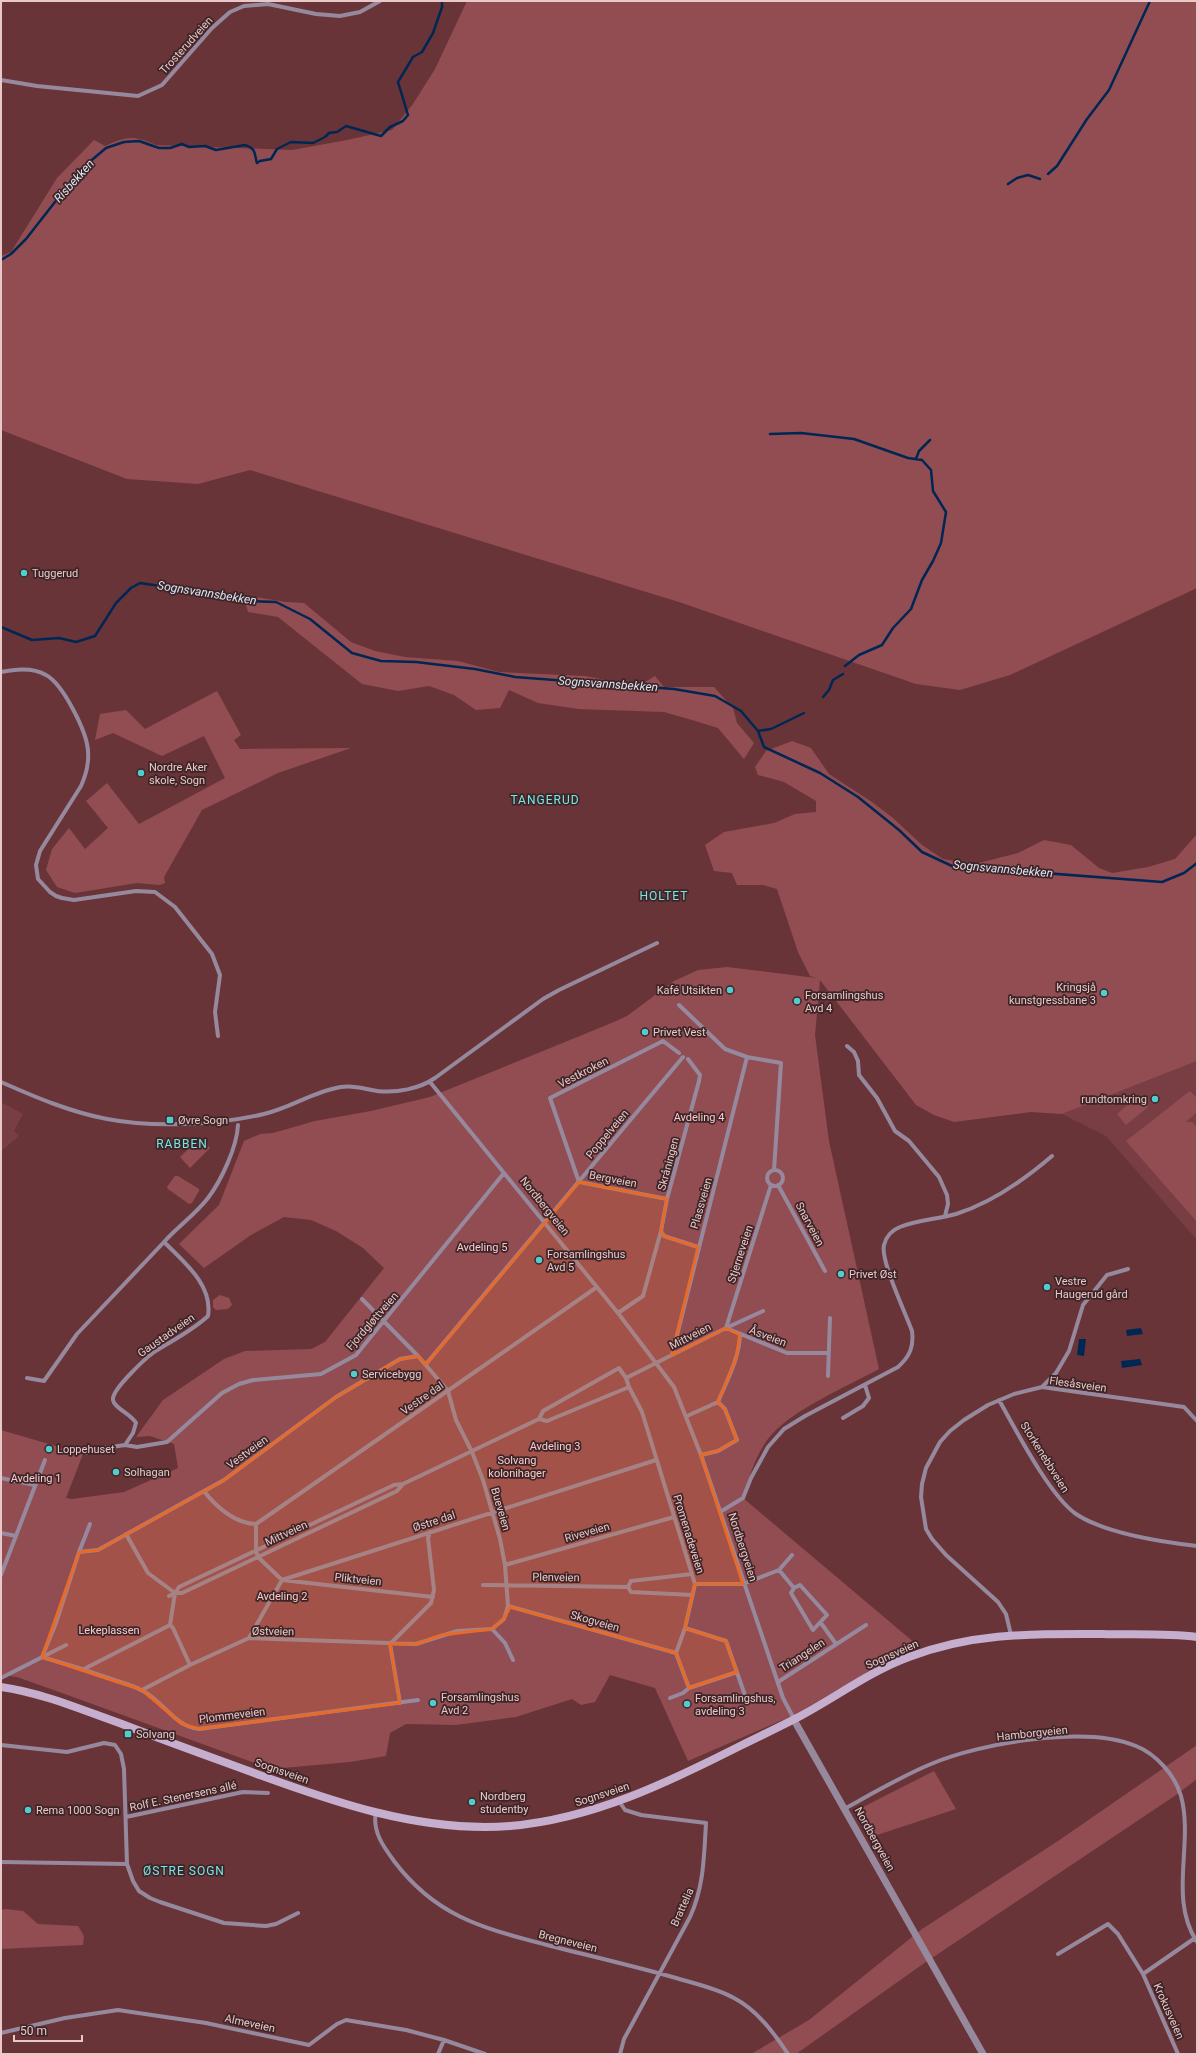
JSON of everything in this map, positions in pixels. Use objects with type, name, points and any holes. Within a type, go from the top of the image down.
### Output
[{"type":"main road","name":"Sognsveien","points":[[1,1687],[39,1695],[296,1788],[376,1812],[442,1824],[493,1827],[547,1821],[619,1801],[686,1773],[794,1720],[878,1671],[906,1658],[963,1640],[1011,1635],[1172,1635],[1197,1637]]},
{"type":"street","name":"Trosterudveien","points":[[1,80],[37,86],[138,96],[162,85],[212,28],[230,12],[244,6],[268,4],[316,14],[340,16],[360,12],[380,1]]},
{"type":"street","points":[[1,672],[18,670],[38,671],[59,684],[86,738],[88,750],[86,774],[81,786],[38,858],[37,873],[42,886],[56,896],[74,900],[136,891],[155,892],[174,907],[212,954],[220,975],[215,1012],[218,1036]]},
{"type":"street","points":[[1,1082],[71,1110],[107,1119],[130,1122],[176,1123],[225,1120],[263,1114],[337,1088],[355,1086],[387,1091],[412,1088],[430,1082],[559,990],[657,943]]},
{"type":"street","points":[[679,1005],[725,1049],[747,1057],[781,1063],[774,1170]]},
{"type":"street","name":"Vestkroken","points":[[579,1182],[550,1098],[663,1041],[679,1053]]},
{"type":"street","points":[[847,1046],[854,1052],[858,1061],[859,1075],[877,1098],[894,1131],[909,1141],[939,1177],[947,1195],[948,1204],[944,1216]]},
{"type":"street","name":"Poppelveien","points":[[545,1224],[683,1057]]},
{"type":"street","name":"Plassveien","points":[[672,1355],[747,1057]]},
{"type":"street","name":"Skråningen","points":[[618,1313],[642,1296],[661,1231],[667,1199],[699,1082],[700,1075],[688,1059]]},
{"type":"street","name":"Nordbergveien","points":[[430,1082],[618,1313],[674,1387],[687,1416],[743,1584],[788,1711],[846,1808],[983,2054]]},
{"type":"street","points":[[27,1378],[44,1381],[77,1334],[207,1199],[218,1182],[234,1145],[238,1125]]},
{"type":"street","points":[[720,1512],[743,1498],[768,1447],[784,1429],[805,1416],[866,1385],[902,1363],[911,1351],[913,1341],[912,1331],[885,1260],[884,1246],[888,1235],[899,1227],[968,1210],[1034,1172],[1052,1156]]},
{"type":"street","points":[[774,1170],[782,1175],[782,1182],[778,1185],[771,1185],[767,1177],[769,1173],[774,1170]]},
{"type":"street","name":"Fjordgløttveien","points":[[125,1445],[137,1447],[167,1442],[222,1393],[239,1384],[253,1380],[321,1374],[356,1355],[504,1173]]},
{"type":"street","name":"Bergveien","points":[[579,1182],[667,1199]]},
{"type":"street","name":"Stjerneveien","points":[[726,1328],[771,1185]]},
{"type":"street","name":"Snarveien","points":[[778,1185],[825,1271]]},
{"type":"street","points":[[426,1364],[545,1224]]},
{"type":"street","points":[[661,1231],[664,1236],[698,1247]]},
{"type":"street","name":"Gaustadveien","points":[[125,1445],[136,1423],[129,1414],[115,1405],[112,1397],[118,1387],[145,1359],[191,1331],[208,1316],[206,1291],[185,1264],[164,1242]]},
{"type":"street","points":[[1042,1387],[1056,1373],[1069,1351],[1083,1305],[1107,1275],[1128,1269]]},
{"type":"street","name":"Vestre dal","points":[[256,1524],[597,1287]]},
{"type":"street","name":"Bueveien","points":[[362,1299],[426,1364],[448,1391],[456,1420],[472,1452],[493,1512],[505,1565],[508,1606]]},
{"type":"street","name":"Mittveien","points":[[539,1419],[543,1411],[619,1368],[626,1378],[726,1328],[764,1312]]},
{"type":"street","points":[[828,1376],[830,1353],[830,1318]]},
{"type":"street","name":"Åsveien","points":[[726,1328],[787,1354],[830,1353]]},
{"type":"street","points":[[687,1416],[718,1402],[736,1359],[740,1346],[740,1335]]},
{"type":"street","name":"Vestveien","points":[[80,1552],[98,1550],[204,1492],[224,1480],[336,1397],[400,1359],[418,1356]]},
{"type":"street","points":[[626,1378],[629,1387]]},
{"type":"street","points":[[843,1418],[863,1406],[869,1398],[866,1385]]},
{"type":"street","name":"Mittveien","points":[[169,1596],[175,1593],[179,1588],[256,1551],[394,1485],[403,1484],[472,1452],[539,1419],[547,1420],[629,1387]]},
{"type":"street","name":"Promenadeveien","points":[[629,1387],[642,1412],[695,1584],[685,1628],[676,1653]]},
{"type":"street","name":"Flesåsveien","points":[[1011,1635],[1006,1614],[998,1602],[946,1555],[932,1539],[926,1529],[921,1497],[922,1484],[926,1468],[940,1442],[950,1431],[964,1420],[1000,1400],[1014,1394],[1042,1387],[1184,1407],[1197,1421]]},
{"type":"street","name":"Storkenebbveien","points":[[1000,1400],[1056,1492],[1076,1514],[1097,1525],[1128,1534],[1197,1546]]},
{"type":"street","points":[[700,1455],[718,1451],[737,1440],[725,1409],[718,1402]]},
{"type":"street","points":[[86,1453],[91,1450],[125,1445]]},
{"type":"street","points":[[1,1575],[45,1460]]},
{"type":"street","name":"Østre dal","points":[[282,1580],[656,1460]]},
{"type":"street","points":[[1,1478],[35,1485]]},
{"type":"street","name":"Mittveien","points":[[175,1593],[182,1593],[397,1491],[403,1484]]},
{"type":"street","points":[[204,1492],[222,1510],[248,1524],[256,1524],[256,1551],[258,1557],[282,1580],[249,1638]]},
{"type":"street","name":"Riveveien","points":[[505,1565],[674,1517]]},
{"type":"street","points":[[42,1657],[56,1623],[90,1524]]},
{"type":"street","points":[[390,1644],[408,1625],[424,1612],[431,1603],[434,1590],[428,1538],[430,1532]]},
{"type":"street","points":[[1,1534],[16,1536]]},
{"type":"street","points":[[126,1534],[148,1573],[175,1593],[170,1625],[173,1628],[190,1665]]},
{"type":"street","points":[[695,1584],[743,1584],[780,1570],[792,1555]]},
{"type":"street","name":"Triangelen","points":[[780,1570],[794,1588]]},
{"type":"street","name":"Plenveien","points":[[628,1587],[631,1581],[692,1574]]},
{"type":"street","name":"Pliktveien","points":[[282,1580],[433,1597]]},
{"type":"street","name":"Triangelen","points":[[800,1585],[827,1615],[813,1630],[791,1593],[794,1588],[800,1585]]},
{"type":"street","name":"Plenveien","points":[[483,1586],[628,1587]]},
{"type":"street","name":"Plenveien","points":[[628,1587],[631,1592],[693,1595]]},
{"type":"street","points":[[390,1644],[416,1644],[457,1631],[492,1629],[504,1619],[508,1606]]},
{"type":"street","name":"Skogveien","points":[[508,1606],[676,1653]]},
{"type":"street","name":"Triangelen","points":[[821,1622],[836,1644]]},
{"type":"street","points":[[84,1669],[170,1625]]},
{"type":"street","name":"Triangelen","points":[[778,1682],[866,1625]]},
{"type":"street","points":[[685,1628],[726,1642],[747,1701]]},
{"type":"street","points":[[492,1629],[505,1643],[513,1660]]},
{"type":"street","name":"Østveien","points":[[142,1690],[190,1665],[249,1638],[390,1644]]},
{"type":"street","points":[[390,1644],[400,1703]]},
{"type":"street","points":[[1,1678],[66,1645]]},
{"type":"street","points":[[676,1653],[689,1688]]},
{"type":"street","name":"Plommeveien","points":[[42,1657],[84,1669],[142,1690],[156,1699],[182,1724],[189,1728],[199,1729],[418,1700]]},
{"type":"street","points":[[670,1698],[683,1693],[689,1688],[737,1672]]},
{"type":"street","name":"Hamborgveien","points":[[846,1808],[931,1764],[975,1750],[1016,1741],[1062,1737],[1109,1739],[1136,1746],[1154,1757],[1167,1771],[1181,1796],[1184,1824],[1183,1902],[1187,1919],[1196,1940]]},
{"type":"street","name":"Rolf E. Stenersens allé","points":[[1,1745],[67,1752],[104,1743],[115,1746],[121,1754],[124,1769],[127,1864],[133,1881],[139,1890],[150,1898],[224,1924],[266,1926],[276,1924],[298,1913]]},
{"type":"street","name":"Rolf E. Stenersens allé","points":[[126,1817],[244,1792],[268,1793]]},
{"type":"street","name":"Brattelia","points":[[619,1801],[625,1810],[641,1815],[706,1823],[702,1880],[698,1898],[690,1917],[624,2039],[620,2054]]},
{"type":"street","name":"Bregneveien","points":[[376,1812],[374,1821],[376,1829],[386,1850],[413,1884],[440,1906],[481,1928],[659,1973],[714,1989],[735,1998],[750,2010],[767,2026],[788,2054]]},
{"type":"street","points":[[1,1862],[127,1864]]},
{"type":"street","name":"Krokusveien","points":[[1058,1954],[1108,1924],[1118,1934],[1143,1974],[1178,2054]]},
{"type":"street","name":"Krokusveien","points":[[1143,1974],[1196,1940]]},
{"type":"street","name":"Almeveien","points":[[1,2033],[64,2018],[118,2010],[206,2023],[309,2045],[337,2024],[346,2020],[406,2030],[444,2040],[485,2054]]},
{"type":"street","points":[[438,2054],[444,2040]]},
{"type":"highlighted area","points":[[579,1182],[667,1199],[661,1231],[664,1236],[698,1247],[672,1355],[726,1328],[740,1335],[736,1359],[718,1402],[725,1409],[737,1440],[718,1451],[701,1455],[743,1584],[695,1584],[685,1628],[726,1641],[737,1672],[689,1688],[676,1653],[510,1607],[504,1619],[492,1629],[442,1635],[416,1644],[390,1644],[400,1703],[199,1729],[182,1724],[142,1690],[42,1657],[79,1552],[98,1550],[224,1480],[336,1397],[400,1359],[418,1356],[426,1364]]},
{"type":"shaded area","points":[[1197,1061],[1197,1240],[1106,1136],[1062,1114]]},
{"type":"shaded area","points":[[1,1102],[23,1114],[14,1131],[19,1136],[1,1151]]},
{"type":"green space","points":[[467,1],[1197,1],[1197,588],[1010,675],[960,690],[916,684],[682,603],[250,470],[198,484],[127,479],[1,430],[1,256],[11,252],[57,178],[94,140],[105,146],[119,140],[136,138],[156,145],[292,150],[392,130],[413,104],[435,69]]},
{"type":"green space","points":[[243,595],[286,602],[304,603],[351,642],[375,651],[405,657],[458,661],[499,672],[585,676],[627,684],[642,684],[655,676],[664,687],[714,687],[733,708],[737,723],[754,743],[744,759],[718,728],[664,712],[578,709],[538,703],[509,690],[500,708],[476,710],[454,695],[429,686],[398,691],[362,684],[278,617],[248,612]]},
{"type":"green space","points":[[217,691],[241,735],[234,740],[240,749],[351,748],[278,773],[202,810],[164,877],[165,883],[160,885],[137,883],[75,893],[57,887],[46,870],[52,849],[69,828],[85,849],[108,828],[86,801],[107,783],[139,824],[225,778],[204,736],[162,756],[113,733],[95,740],[100,714],[126,710],[145,729]]},
{"type":"green space","name":"Solvang kolonihager","points":[[792,741],[811,748],[829,774],[872,802],[893,818],[922,845],[943,859],[975,864],[1018,853],[1044,840],[1071,845],[1099,868],[1112,873],[1148,867],[1175,859],[1197,834],[1197,1061],[1062,1114],[1031,1112],[954,1122],[934,1115],[916,1105],[820,980],[815,1035],[829,1141],[879,1369],[808,1406],[782,1424],[772,1434],[762,1448],[751,1473],[743,1498],[916,1644],[794,1715],[688,1761],[655,1688],[610,1675],[595,1702],[581,1705],[572,1699],[516,1717],[456,1725],[406,1724],[390,1733],[386,1756],[350,1762],[271,1769],[17,1677],[1,1675],[1,1430],[83,1454],[66,1498],[72,1499],[124,1492],[178,1468],[174,1444],[150,1436],[136,1437],[163,1400],[224,1359],[245,1351],[311,1349],[325,1342],[384,1268],[363,1248],[336,1231],[311,1220],[284,1217],[251,1235],[204,1268],[179,1244],[219,1205],[244,1141],[260,1134],[273,1133],[315,1121],[371,1111],[430,1097],[627,1016],[674,981],[698,970],[727,967],[816,978],[810,976],[798,952],[777,889],[763,885],[737,885],[732,873],[714,871],[705,845],[724,832],[774,823],[795,814],[816,812],[816,801],[784,782],[758,775],[755,767],[766,751]]},
{"type":"green space","points":[[1190,1091],[1197,1098],[1197,1112],[1186,1122],[1192,1122],[1197,1127],[1197,1222],[1126,1141]]},
{"type":"green space","points":[[1139,1095],[1148,1107],[1126,1125],[1117,1114]]},
{"type":"green space","points":[[201,1137],[210,1148],[190,1168],[180,1157]]},
{"type":"green space","points":[[175,1176],[178,1176],[199,1189],[192,1203],[189,1204],[168,1189],[167,1187]]},
{"type":"green space","points":[[220,1295],[229,1298],[232,1305],[228,1309],[216,1310],[213,1307],[213,1300]]},
{"type":"green space","points":[[1197,1745],[1197,1779],[1176,1795],[923,1964],[796,2054],[751,2054],[809,2020],[922,1929],[1058,1841]]},
{"type":"green space","points":[[934,1771],[956,1809],[874,1836],[859,1809]]},
{"type":"green space","points":[[1,1910],[23,1911],[38,1924],[78,1926],[84,1936],[83,1945],[1,1949]]},
{"type":"water","points":[[1141,1328],[1143,1334],[1127,1336],[1126,1330]]},
{"type":"water","points":[[1079,1339],[1086,1339],[1084,1356],[1077,1355]]},
{"type":"water","points":[[1140,1359],[1142,1365],[1122,1368],[1121,1361]]},
{"type":"waterway","name":"Risbekken","points":[[1,260],[11,254],[26,239],[80,170],[106,148],[124,142],[139,141],[159,148],[170,148],[182,144],[189,147],[205,146],[216,150],[245,145],[252,148],[257,163],[271,159],[277,149],[291,142],[313,143],[325,137],[329,133],[337,132],[346,126],[381,136],[390,127],[403,121],[408,115],[398,82],[413,57],[422,52],[433,33],[442,7],[442,1]]},
{"type":"waterway","points":[[1048,174],[1057,166],[1087,119],[1109,90],[1150,1]]},
{"type":"waterway","points":[[1008,184],[1017,178],[1028,175],[1040,179]]},
{"type":"waterway","points":[[770,434],[801,433],[854,439],[908,458],[922,460],[931,470],[933,491],[946,512],[941,543],[922,580],[911,609],[893,628],[882,645],[859,655],[845,666]]},
{"type":"waterway","points":[[916,459],[919,451],[930,440]]},
{"type":"waterway","name":"Sognsvannsbekken","points":[[1,627],[32,640],[59,638],[76,642],[95,636],[116,603],[131,588],[140,583],[216,594],[249,601],[276,602],[310,619],[352,653],[381,661],[416,662],[475,669],[515,677],[674,689],[715,696],[741,711],[758,731],[764,747],[820,773],[858,797],[899,830],[922,852],[952,866],[1162,882],[1184,873],[1197,863]]},
{"type":"waterway","points":[[823,697],[829,690],[833,680],[843,674]]},
{"type":"waterway","points":[[758,731],[771,729],[804,713]]},
{"type":"place","name":"Tuggerud","points":[[24,573]]},
{"type":"place","name":"Nordre Aker skole, Sogn","points":[[141,773]]},
{"type":"place","name":"Kafé Utsikten","points":[[730,990]]},
{"type":"place","name":"Kringsjå kunstgressbane 3","points":[[1104,993]]},
{"type":"place","name":"Forsamlingshus Avd 4","points":[[797,1001]]},
{"type":"place","name":"Privet Vest","points":[[645,1032]]},
{"type":"place","name":"rundtomkring","points":[[1155,1099]]},
{"type":"place","name":"Øvre Sogn","points":[[170,1120]]},
{"type":"place","name":"Forsamlingshus Avd 5","points":[[539,1260]]},
{"type":"place","name":"Privet Øst","points":[[841,1274]]},
{"type":"place","name":"Vestre Haugerud gård","points":[[1047,1287]]},
{"type":"place","name":"Servicebygg","points":[[354,1374]]},
{"type":"place","name":"Loppehuset","points":[[49,1449]]},
{"type":"place","name":"Solhagan","points":[[116,1472]]},
{"type":"place","name":"Forsamlingshus Avd 2","points":[[433,1703]]},
{"type":"place","name":"Forsamlingshus, avdeling 3","points":[[687,1704]]},
{"type":"place","name":"Solvang","points":[[128,1734]]},
{"type":"place","name":"Nordberg studentby","points":[[472,1802]]},
{"type":"place","name":"Rema 1000 Sogn","points":[[28,1810]]},
{"type":"district","name":"TANGERUD","points":[[545,800]]},
{"type":"district","name":"HOLTET","points":[[664,896]]},
{"type":"district","name":"RABBEN","points":[[182,1144]]},
{"type":"district","name":"ØSTRE SOGN","points":[[184,1871]]},
{"type":"park label","name":"Avdeling 4","points":[[699,1117]]},
{"type":"park label","name":"Avdeling 5","points":[[482,1247]]},
{"type":"park label","name":"Avdeling 3","points":[[555,1446]]},
{"type":"park label","name":"Avdeling 1","points":[[36,1478]]},
{"type":"park label","name":"Avdeling 2","points":[[282,1596]]},
{"type":"park label","name":"Lekeplassen","points":[[109,1630]]}]
